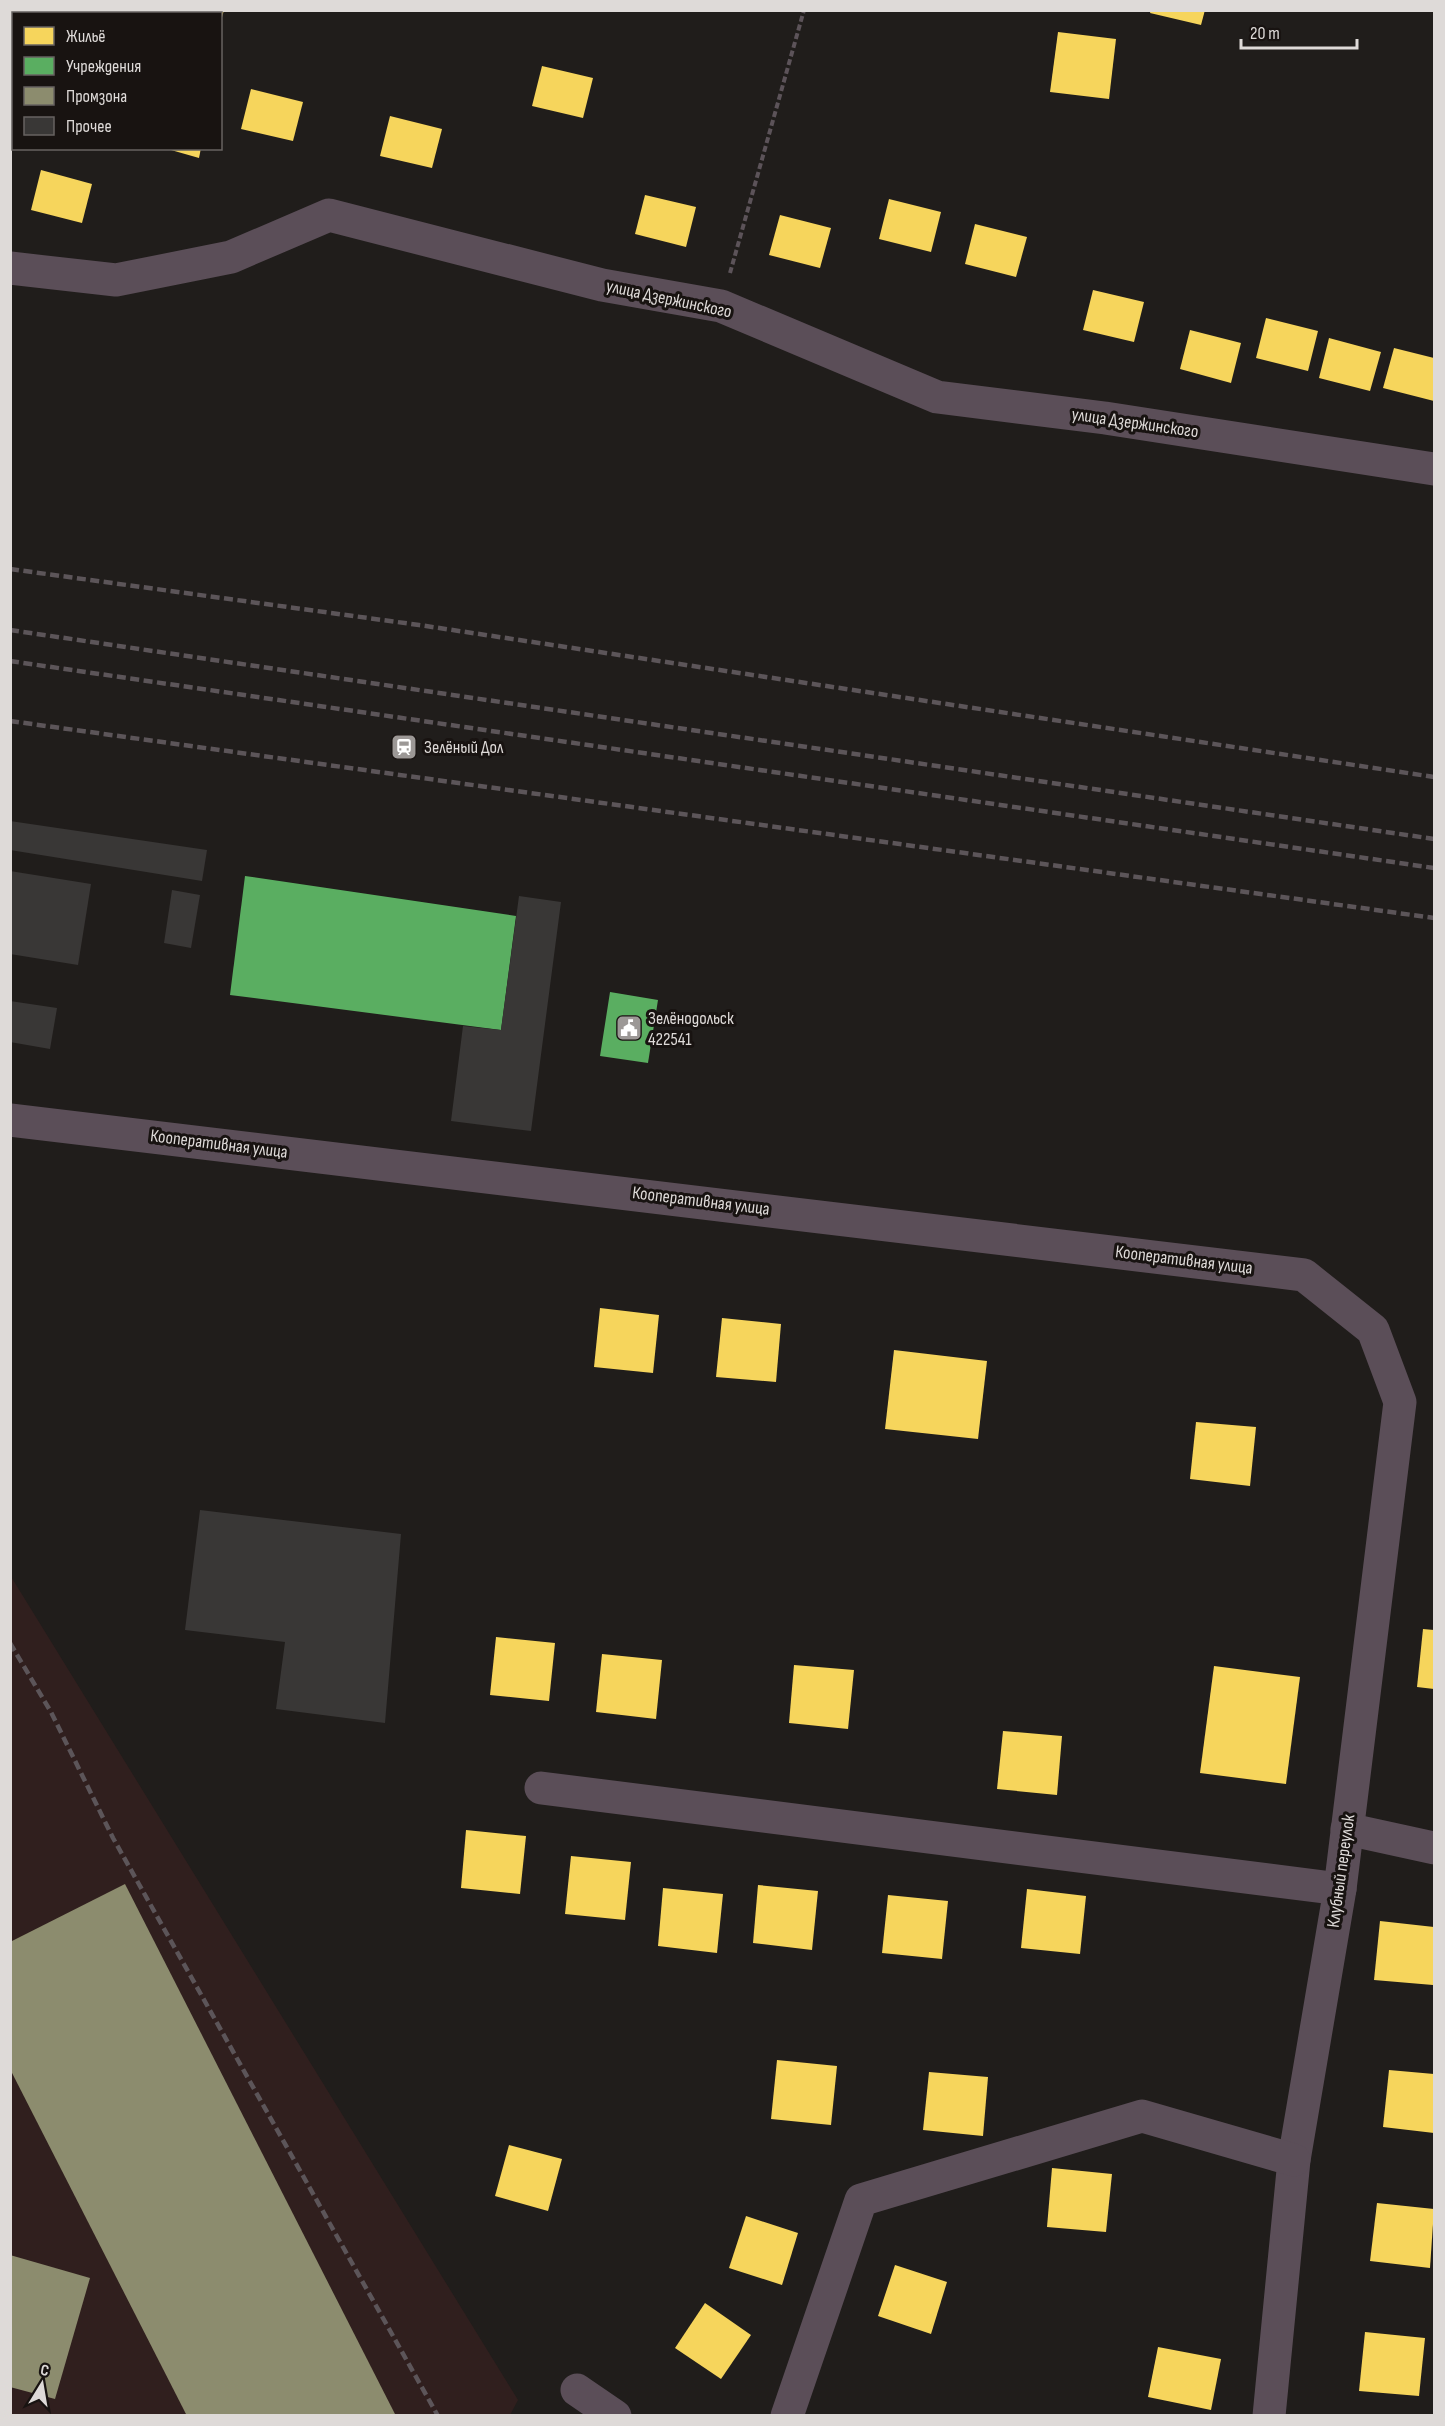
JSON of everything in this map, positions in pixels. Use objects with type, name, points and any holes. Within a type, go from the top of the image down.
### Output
[{"type":"street","name":"улица Дзержинского","points":[[10,268],[116,280],[231,257],[329,214],[602,285],[721,306],[937,397],[1105,418],[1434,469]]},
{"type":"street","name":"Кооперативная улица","points":[[10,1119],[1304,1275],[1373,1330]]},
{"type":"street","name":"Клубный переулок","points":[[1269,2415],[1294,2160],[1340,1889],[1400,1402],[1373,1330]]},
{"type":"street","points":[[540,1788],[1340,1889]]},
{"type":"street","points":[[1347,1829],[1434,1848]]},
{"type":"street","points":[[787,2415],[861,2200],[1142,2116],[1294,2160]]},
{"type":"street","points":[[577,2390],[615,2415]]},
{"type":"path","points":[[721,306],[804,10]]},
{"type":"shaded area","points":[[10,1575],[518,2400],[510,2415],[11,2415]]},
{"type":"building: Жильё","points":[[169,10],[224,10],[222,17],[222,12],[169,12]]},
{"type":"building: Жильё","points":[[1151,10],[1205,10],[1201,25],[1150,13]]},
{"type":"building: Жильё","points":[[1058,32],[1116,39],[1109,99],[1050,92]]},
{"type":"building: Жильё","points":[[542,66],[593,78],[583,118],[532,106]]},
{"type":"building: Жильё","points":[[251,89],[303,102],[293,141],[241,129]]},
{"type":"building: Жильё","points":[[390,116],[442,129],[432,168],[380,156]]},
{"type":"building: Жильё","points":[[171,150],[201,150],[199,158]]},
{"type":"building: Жильё","points":[[41,170],[92,184],[82,223],[31,210]]},
{"type":"building: Жильё","points":[[645,195],[696,207],[686,247],[635,234]]},
{"type":"building: Жильё","points":[[889,199],[941,212],[931,252],[879,239]]},
{"type":"building: Жильё","points":[[780,215],[831,228],[820,268],[769,255]]},
{"type":"building: Жильё","points":[[975,224],[1027,237],[1016,277],[965,264]]},
{"type":"building: Жильё","points":[[1093,290],[1144,302],[1134,342],[1083,330]]},
{"type":"building: Жильё","points":[[1266,318],[1318,331],[1308,371],[1256,358]]},
{"type":"building: Жильё","points":[[1190,330],[1241,343],[1231,383],[1180,369]]},
{"type":"building: Жильё","points":[[1329,338],[1381,352],[1370,391],[1319,378]]},
{"type":"building: Жильё","points":[[1394,348],[1434,358],[1434,401],[1383,388]]},
{"type":"building: Жильё","points":[[600,1308],[659,1315],[653,1373],[594,1367]]},
{"type":"building: Жильё","points":[[722,1318],[781,1324],[776,1382],[716,1377]]},
{"type":"building: Жильё","points":[[894,1350],[987,1361],[978,1439],[885,1429]]},
{"type":"building: Жильё","points":[[1196,1422],[1256,1427],[1250,1486],[1190,1479]]},
{"type":"building: Жильё","points":[[1423,1629],[1434,1630],[1434,1689],[1417,1687]]},
{"type":"building: Жильё","points":[[496,1637],[555,1643],[549,1701],[490,1695]]},
{"type":"building: Жильё","points":[[602,1654],[662,1660],[656,1719],[596,1712]]},
{"type":"building: Жильё","points":[[794,1665],[854,1670],[848,1729],[789,1723]]},
{"type":"building: Жильё","points":[[1214,1666],[1300,1677],[1286,1784],[1200,1773]]},
{"type":"building: Жильё","points":[[1003,1731],[1062,1736],[1057,1795],[997,1789]]},
{"type":"building: Жильё","points":[[466,1830],[526,1836],[520,1894],[461,1888]]},
{"type":"building: Жильё","points":[[571,1856],[631,1862],[625,1920],[565,1914]]},
{"type":"building: Жильё","points":[[758,1885],[818,1891],[812,1950],[753,1943]]},
{"type":"building: Жильё","points":[[663,1888],[723,1894],[717,1953],[658,1946]]},
{"type":"building: Жильё","points":[[1027,1889],[1086,1896],[1080,1954],[1021,1948]]},
{"type":"building: Жильё","points":[[888,1895],[948,1901],[942,1959],[882,1953]]},
{"type":"building: Жильё","points":[[1380,1921],[1434,1927],[1433,1985],[1374,1980]]},
{"type":"building: Жильё","points":[[777,2060],[837,2066],[831,2125],[771,2119]]},
{"type":"building: Жильё","points":[[1389,2070],[1434,2074],[1434,2133],[1383,2127]]},
{"type":"building: Жильё","points":[[929,2072],[988,2077],[983,2136],[923,2130]]},
{"type":"building: Жильё","points":[[509,2145],[562,2159],[548,2211],[495,2196]]},
{"type":"building: Жильё","points":[[1052,2168],[1112,2174],[1106,2232],[1047,2227]]},
{"type":"building: Жильё","points":[[1377,2203],[1434,2209],[1430,2268],[1370,2261]]},
{"type":"building: Жильё","points":[[746,2216],[798,2233],[782,2285],[729,2268]]},
{"type":"building: Жильё","points":[[895,2265],[947,2282],[931,2334],[878,2316]]},
{"type":"building: Жильё","points":[[705,2303],[751,2335],[721,2379],[675,2348]]},
{"type":"building: Жильё","points":[[1365,2332],[1425,2338],[1419,2396],[1359,2391]]},
{"type":"building: Жильё","points":[[1158,2347],[1221,2359],[1211,2410],[1148,2397]]},
{"type":"building: Учреждения","points":[[245,876],[516,916],[501,1030],[230,995]]},
{"type":"building: Учреждения","points":[[610,992],[658,1000],[648,1063],[600,1056]]},
{"type":"building: Промзона","points":[[125,1884],[396,2416],[187,2416],[10,2069],[10,1942]]},
{"type":"building: Промзона","points":[[10,2255],[90,2278],[55,2399],[10,2387]]},
{"type":"building: Прочее","points":[[10,821],[207,850],[202,881],[10,850]]},
{"type":"building: Прочее","points":[[10,871],[91,884],[78,965],[10,954]]},
{"type":"building: Прочее","points":[[172,890],[200,895],[191,948],[164,943]]},
{"type":"building: Прочее","points":[[519,896],[561,902],[531,1131],[451,1121],[463,1026],[501,1030]]},
{"type":"building: Прочее","points":[[10,1001],[57,1008],[50,1049],[10,1042]]},
{"type":"building: Прочее","points":[[200,1510],[401,1534],[385,1723],[276,1709],[285,1642],[185,1630]]},
{"type":"railway","points":[[10,569],[419,625],[1434,777]]},
{"type":"railway","points":[[10,630],[1434,839]]},
{"type":"railway","points":[[10,661],[1434,868]]},
{"type":"railway","points":[[10,721],[1434,918]]},
{"type":"railway","points":[[10,1643],[51,1712],[113,1838],[438,2416]]},
{"type":"place","name":"Зелёный Дол","points":[[404,747]]},
{"type":"place","name":"Зелёнодольск 422541","points":[[629,1028]]}]
